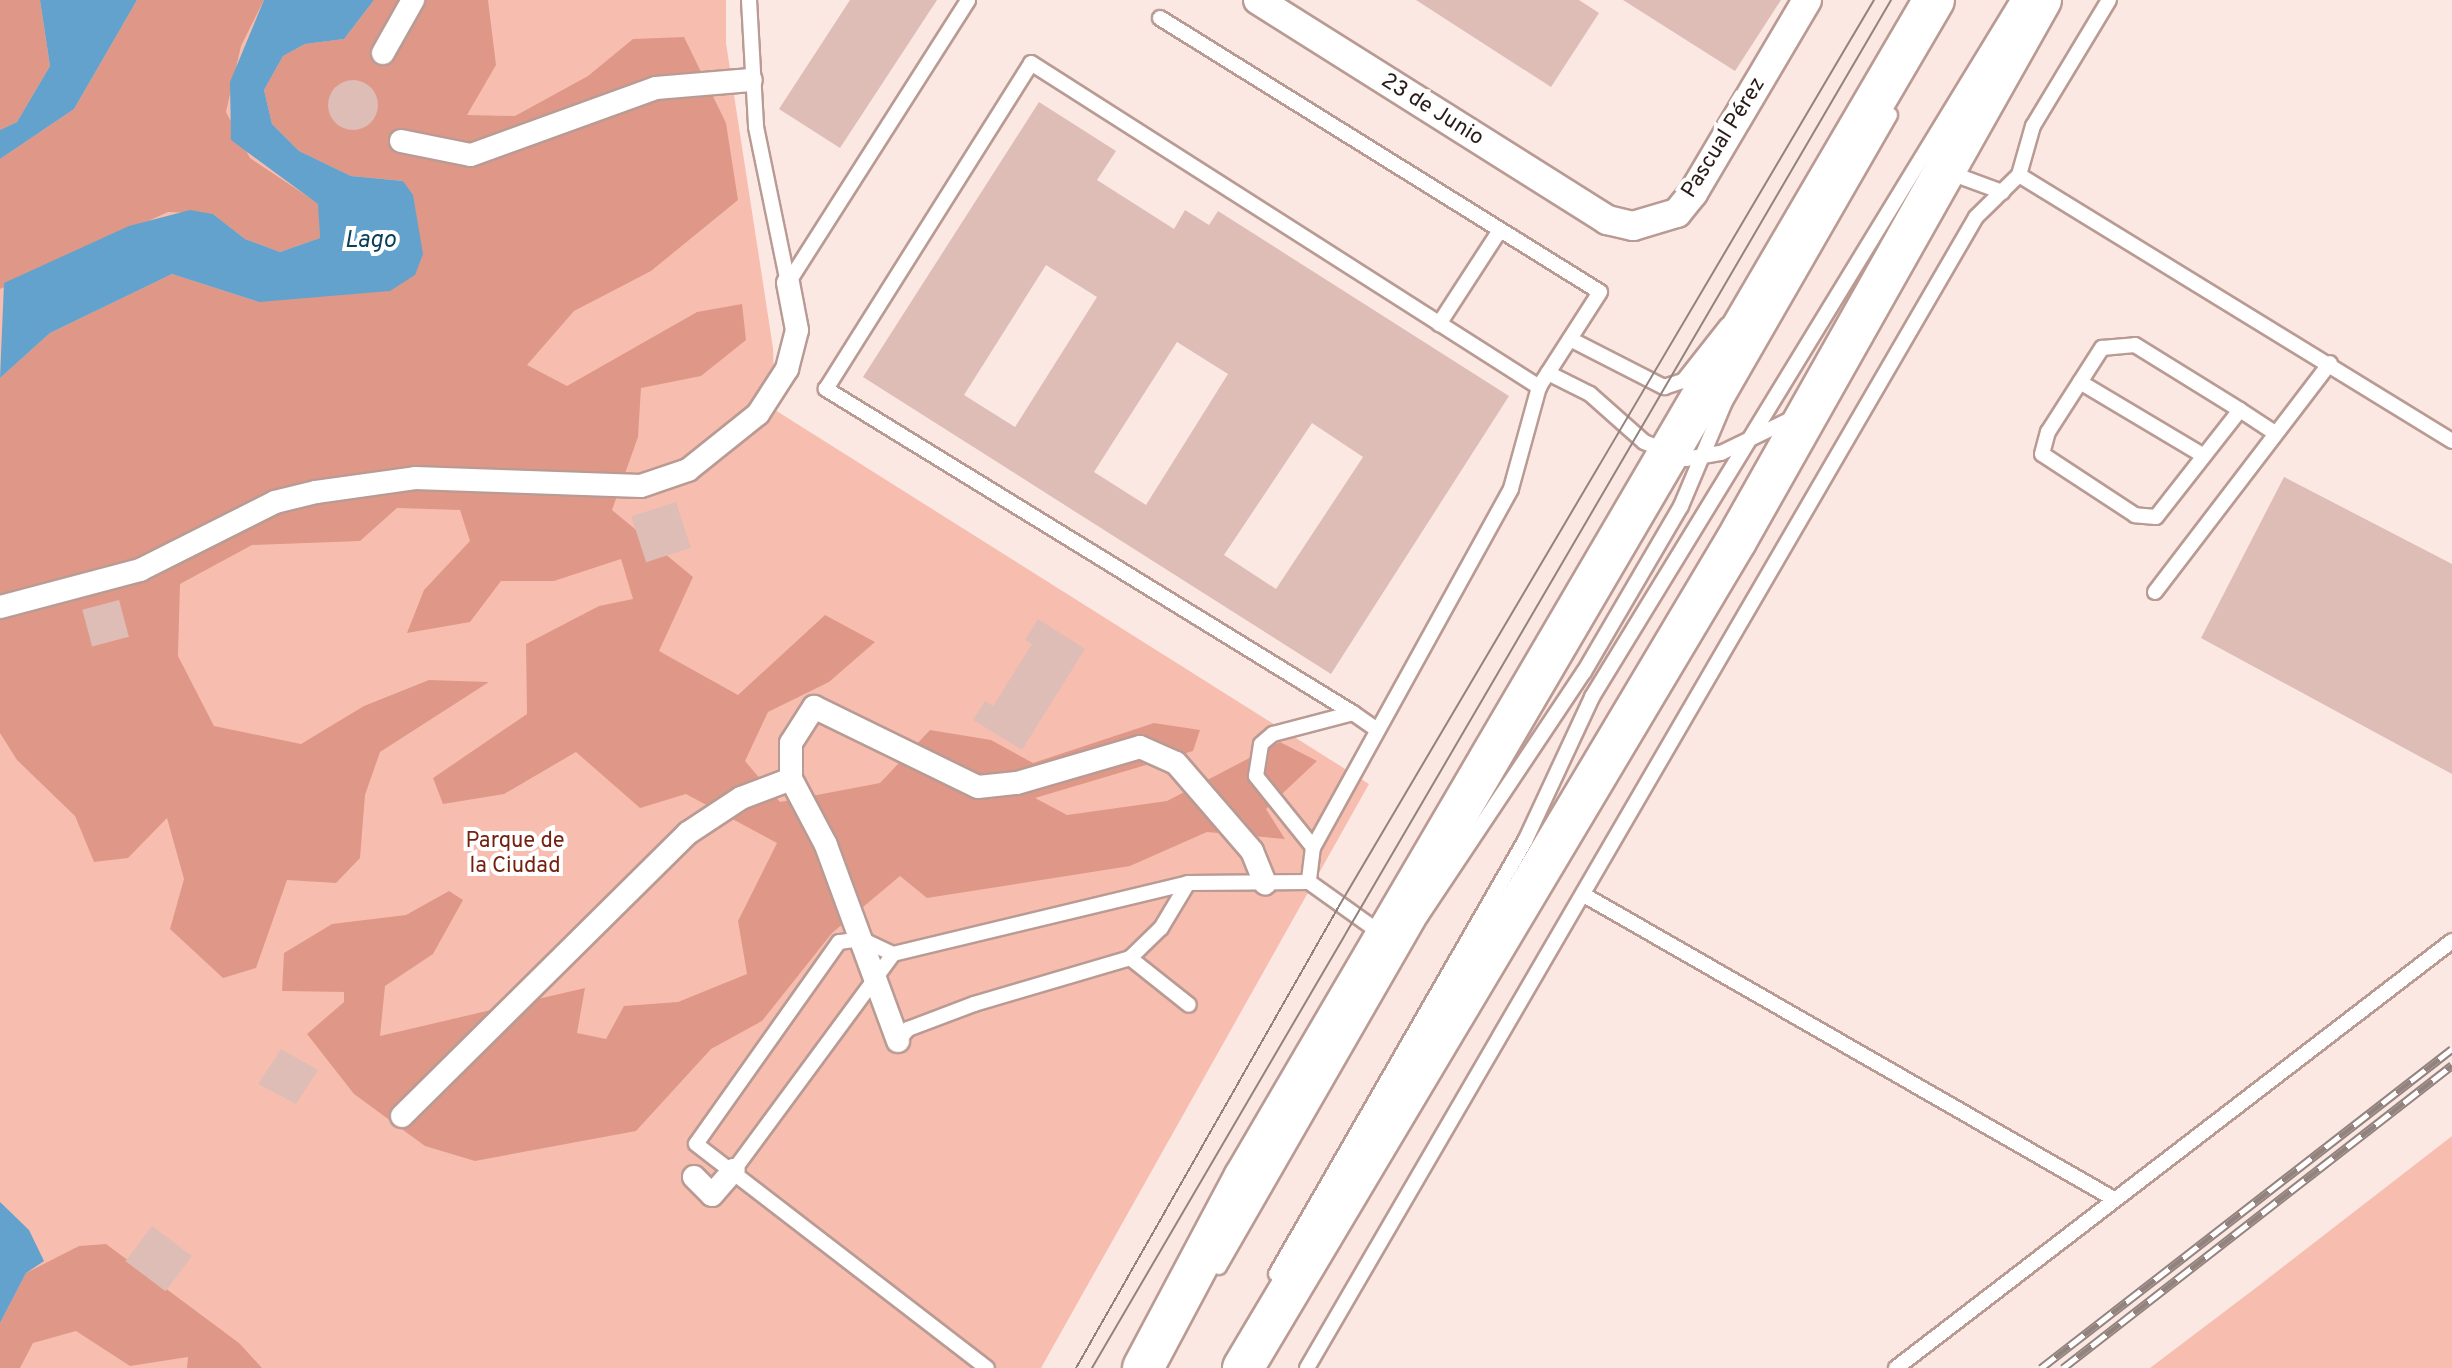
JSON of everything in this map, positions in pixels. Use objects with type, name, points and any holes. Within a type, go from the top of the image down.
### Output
[{"type":"main road","points":[[1143,1368],[1386,937],[1686,458],[1753,312],[1934,0]]},
{"type":"main road","points":[[1243,1368],[1813,409],[1940,169],[2041,0]]},
{"type":"street","points":[[383,53],[413,0]]},
{"type":"street","name":"23 de Junio","points":[[1258,0],[1607,220]]},
{"type":"street","name":"Pascual Pérez","points":[[1607,220],[1633,226],[1677,213],[1807,0]]},
{"type":"street","points":[[401,141],[471,155],[656,88],[751,80]]},
{"type":"street","points":[[0,607],[140,570],[275,502],[316,492],[431,478],[641,486],[688,470],[758,414],[787,369],[797,330],[788,283]]},
{"type":"street","points":[[898,1041],[861,939],[791,779],[791,743],[814,707],[978,787],[1017,783],[1140,747],[1176,763],[1252,851],[1265,884]]},
{"type":"street","points":[[402,1116],[688,833],[741,798],[791,779]]},
{"type":"street","points":[[694,1177],[712,1195],[734,1170]]},
{"type":"lane","points":[[749,0],[751,80],[788,283]]},
{"type":"lane","points":[[788,283],[968,0]]},
{"type":"lane","points":[[1270,1285],[1525,841],[1592,697],[1745,442],[1801,362],[2018,0]]},
{"type":"lane","points":[[1307,1368],[1584,895],[1682,712],[1820,494],[1976,217],[2019,175],[2033,126],[2109,0]]},
{"type":"lane","points":[[1160,18],[1600,292],[1539,387],[1511,489],[1313,847],[1309,882]]},
{"type":"lane","points":[[1377,730],[826,389],[1031,63],[1539,387]]},
{"type":"lane","points":[[1152,1368],[1475,828],[1584,672],[1686,458],[1725,402],[1900,97]]},
{"type":"lane","points":[[1940,169],[2002,192]]},
{"type":"lane","points":[[2019,175],[2330,363],[2452,441]]},
{"type":"lane","points":[[1439,324],[1500,230]]},
{"type":"lane","points":[[1570,339],[1651,384],[1673,386],[1718,329],[1753,312]]},
{"type":"lane","points":[[2240,410],[2156,517],[2135,515],[2042,454],[2102,348],[2135,345],[2240,410],[2275,433]]},
{"type":"lane","points":[[2155,592],[2330,363]]},
{"type":"lane","points":[[1548,373],[1590,394],[1686,458],[1745,442],[1813,409]]},
{"type":"lane","points":[[2080,382],[2204,456]]},
{"type":"lane","points":[[1313,847],[1256,776],[1254,762],[1273,734],[1353,713]]},
{"type":"lane","points":[[734,1170],[874,973],[893,954],[1188,883],[1309,882],[1386,937]]},
{"type":"lane","points":[[898,1041],[908,1029],[974,1004],[1130,958],[1161,928],[1188,883]]},
{"type":"lane","points":[[1584,895],[2114,1199]]},
{"type":"lane","points":[[893,954],[861,939],[839,942],[696,1144],[734,1170],[987,1368]]},
{"type":"lane","points":[[1896,1368],[2452,941]]},
{"type":"lane","points":[[1130,958],[1189,1005]]},
{"type":"lane","points":[[1222,1368],[1246,1326]]},
{"type":"green space","name":"Parque de la Ciudad","points":[[0,0],[726,0],[726,43],[773,348],[775,410],[1369,784],[1041,1368],[0,1368]]},
{"type":"green space","points":[[2452,1136],[2452,1368],[2150,1368],[2257,1287]]},
{"type":"shaded area","points":[[0,0],[40,0],[50,66],[17,122],[0,130]]},
{"type":"shaded area","points":[[137,0],[264,0],[241,46],[226,112],[250,158],[319,204],[320,238],[280,252],[245,239],[213,214],[168,212],[0,289],[0,159],[74,109]]},
{"type":"shaded area","points":[[374,0],[488,0],[496,65],[467,115],[515,116],[588,76],[633,39],[684,37],[726,123],[738,200],[651,271],[574,311],[527,365],[567,386],[697,312],[742,304],[746,340],[701,376],[641,388],[638,437],[612,510],[693,577],[659,651],[738,695],[825,615],[875,642],[829,682],[768,712],[745,761],[780,802],[880,783],[930,730],[991,740],[1033,763],[1154,723],[1200,730],[1193,751],[1035,798],[1067,815],[1167,801],[1280,742],[1317,761],[1266,809],[1285,839],[1207,832],[1130,866],[927,898],[900,876],[832,933],[762,1021],[711,1049],[636,1131],[475,1161],[425,1146],[354,1094],[307,1034],[344,1002],[344,992],[282,991],[284,953],[332,924],[406,915],[449,891],[463,900],[433,954],[385,986],[380,1036],[585,988],[577,1033],[606,1039],[624,1006],[678,1002],[747,974],[738,921],[777,843],[686,794],[640,808],[576,752],[504,794],[443,804],[433,778],[527,714],[526,644],[599,606],[633,599],[621,559],[554,581],[501,581],[470,622],[407,633],[424,590],[470,541],[460,510],[397,508],[360,541],[252,545],[180,584],[178,656],[214,726],[301,744],[364,706],[429,680],[489,682],[380,752],[365,795],[360,858],[336,883],[287,880],[256,968],[223,978],[170,929],[184,879],[167,818],[128,858],[94,862],[75,816],[17,760],[0,733],[0,378],[50,333],[172,274],[259,302],[404,181],[351,176],[299,151],[272,124],[264,90],[283,56],[305,44],[344,39]]},
{"type":"shaded area","points":[[106,1244],[239,1343],[262,1368],[187,1368],[188,1357],[130,1366],[76,1331],[33,1343],[20,1368],[0,1368],[0,1323],[26,1273],[79,1246]]},
{"type":"water","points":[[40,0],[137,0],[74,109],[0,159],[0,130],[17,122],[50,66]]},
{"type":"water","name":"Lago","points":[[264,0],[374,0],[344,39],[305,44],[283,56],[264,90],[272,124],[299,151],[351,176],[403,181],[413,195],[423,254],[415,275],[390,291],[259,302],[172,274],[50,333],[0,378],[4,283],[129,226],[190,210],[213,214],[245,239],[280,252],[320,238],[318,204],[231,140],[230,82]]},
{"type":"water","points":[[0,1202],[29,1230],[44,1261],[26,1273],[0,1323]]},
{"type":"building","points":[[850,0],[937,0],[840,148],[779,109]]},
{"type":"building","points":[[1416,0],[1579,0],[1599,13],[1551,87]]},
{"type":"building","points":[[1623,0],[1781,0],[1735,71]]},
{"type":"building","points":[[353,80],[370,88],[378,105],[370,122],[353,130],[336,122],[328,105],[336,88]]},
{"type":"building","points":[[1039,102],[1116,151],[1097,180],[1174,229],[1185,210],[1209,225],[1218,211],[1509,396],[1331,674],[863,377]],"holes":[[[1046,265],[1097,297],[1015,427],[964,395]],[[1177,342],[1228,374],[1146,505],[1094,472]],[[1312,423],[1363,457],[1276,589],[1224,555]]]},
{"type":"building","points":[[2284,477],[2452,564],[2452,774],[2201,638]]},
{"type":"building","points":[[676,502],[691,548],[646,562],[631,517]]},
{"type":"building","points":[[119,600],[129,637],[92,647],[82,610]]},
{"type":"building","points":[[1038,619],[1085,649],[1022,750],[973,720],[985,701],[993,706],[1032,644],[1025,640]]},
{"type":"building","points":[[281,1049],[318,1070],[296,1104],[258,1084]]},
{"type":"building","points":[[152,1226],[192,1256],[165,1291],[126,1261]]},
{"type":"tram line","points":[[1076,1368],[1339,906],[1874,0]]},
{"type":"tram line","points":[[1092,1368],[1891,0]]},
{"type":"railway","points":[[2041,1368],[2452,1049]]},
{"type":"railway","points":[[2063,1368],[2452,1065]]}]
